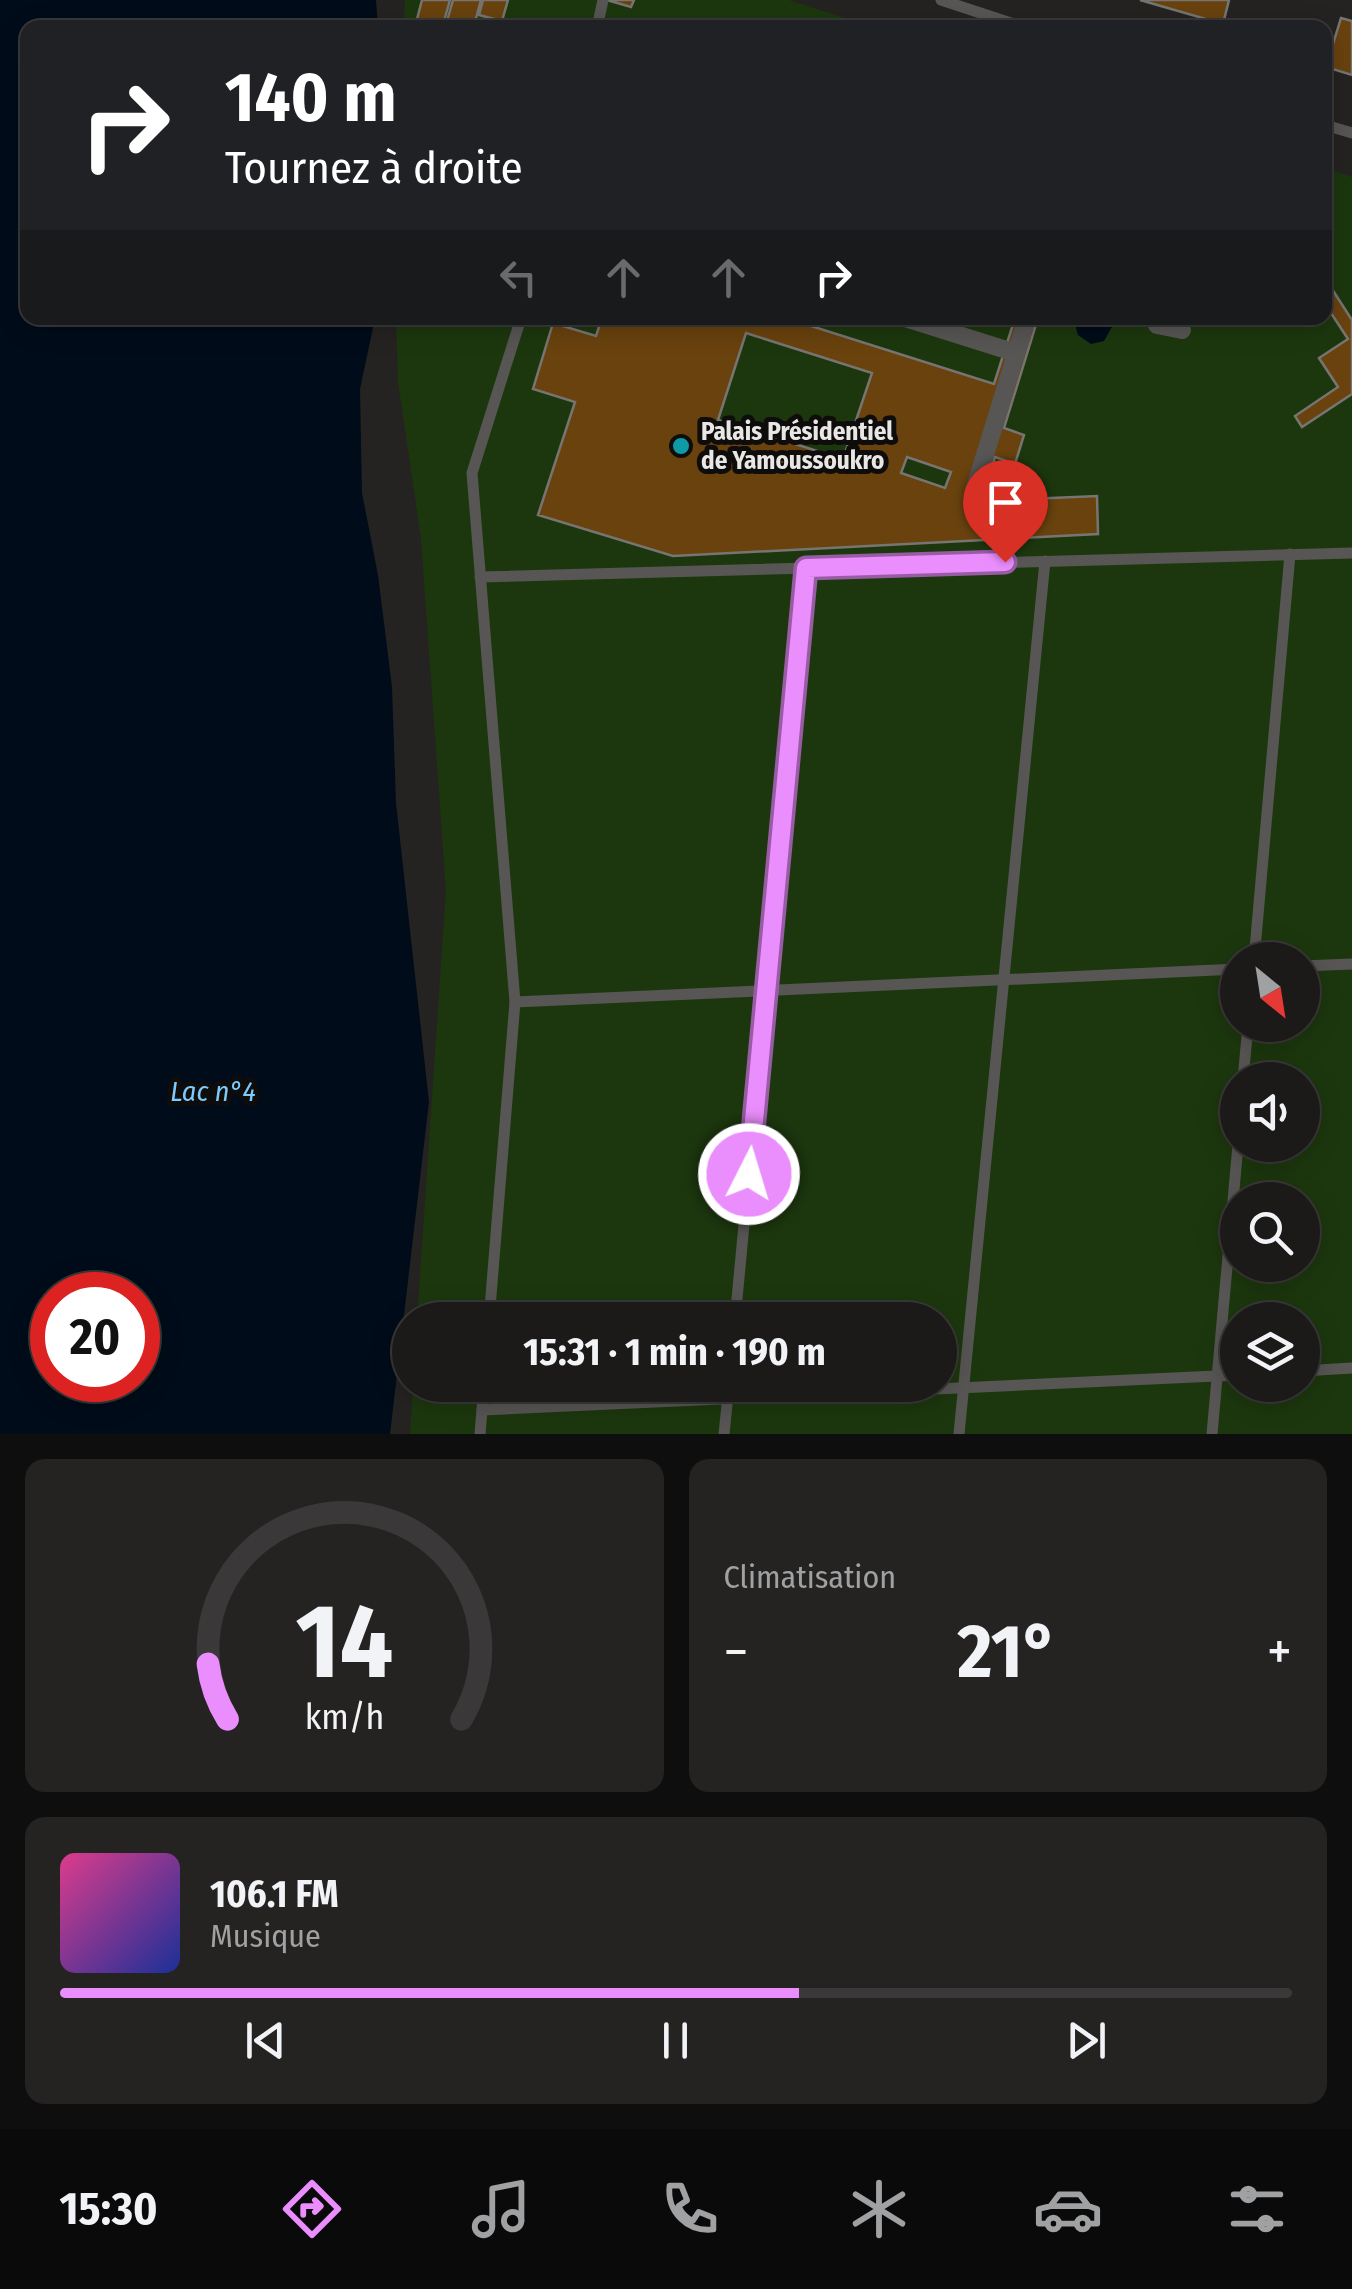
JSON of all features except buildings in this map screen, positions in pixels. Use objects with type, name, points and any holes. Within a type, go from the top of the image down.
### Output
[{"type":"street","points":[[941,325],[1016,353]]},
{"type":"street","points":[[973,494],[1025,325]]},
{"type":"street","points":[[1161,325],[1182,330]]},
{"type":"lane","points":[[941,0],[1002,20]]},
{"type":"lane","points":[[490,1302],[515,1002],[472,473],[518,325]]},
{"type":"lane","points":[[480,577],[1352,553]]},
{"type":"lane","points":[[1256,942],[1290,554]]},
{"type":"lane","points":[[959,1434],[1045,561]]},
{"type":"lane","points":[[737,1302],[806,568]]},
{"type":"lane","points":[[1320,965],[1352,964]]},
{"type":"lane","points":[[515,1002],[1220,970]]},
{"type":"lane","points":[[1212,1434],[1237,1162]]},
{"type":"lane","points":[[1320,1370],[1352,1368]]},
{"type":"lane","points":[[957,1387],[1218,1376]]},
{"type":"lane","points":[[480,1434],[483,1402]]},
{"type":"lane","points":[[482,1410],[678,1402]]},
{"type":"lane","points":[[724,1434],[727,1402]]},
{"type":"green space","points":[[405,0],[789,0],[851,20],[404,20]]},
{"type":"green space","points":[[1332,170],[1352,177],[1352,1434],[410,1434],[412,1402],[957,1402],[957,1302],[418,1302],[446,891],[421,538],[398,382],[396,325],[1332,325]]},
{"type":"water","name":"Lac n°4","points":[[0,0],[376,0],[377,20],[20,20],[20,325],[374,325],[360,389],[362,493],[378,575],[392,687],[396,803],[429,1102],[406,1302],[392,1302],[394,1402],[390,1434],[0,1434]]},
{"type":"water","points":[[1075,325],[1113,325],[1104,341],[1091,344],[1078,335]]},
{"type":"place","name":"Palais Présidentiel de Yamoussoukro","points":[[681,446]]},
{"type":"route","points":[[749,1174],[806,568],[1005,562]]}]
